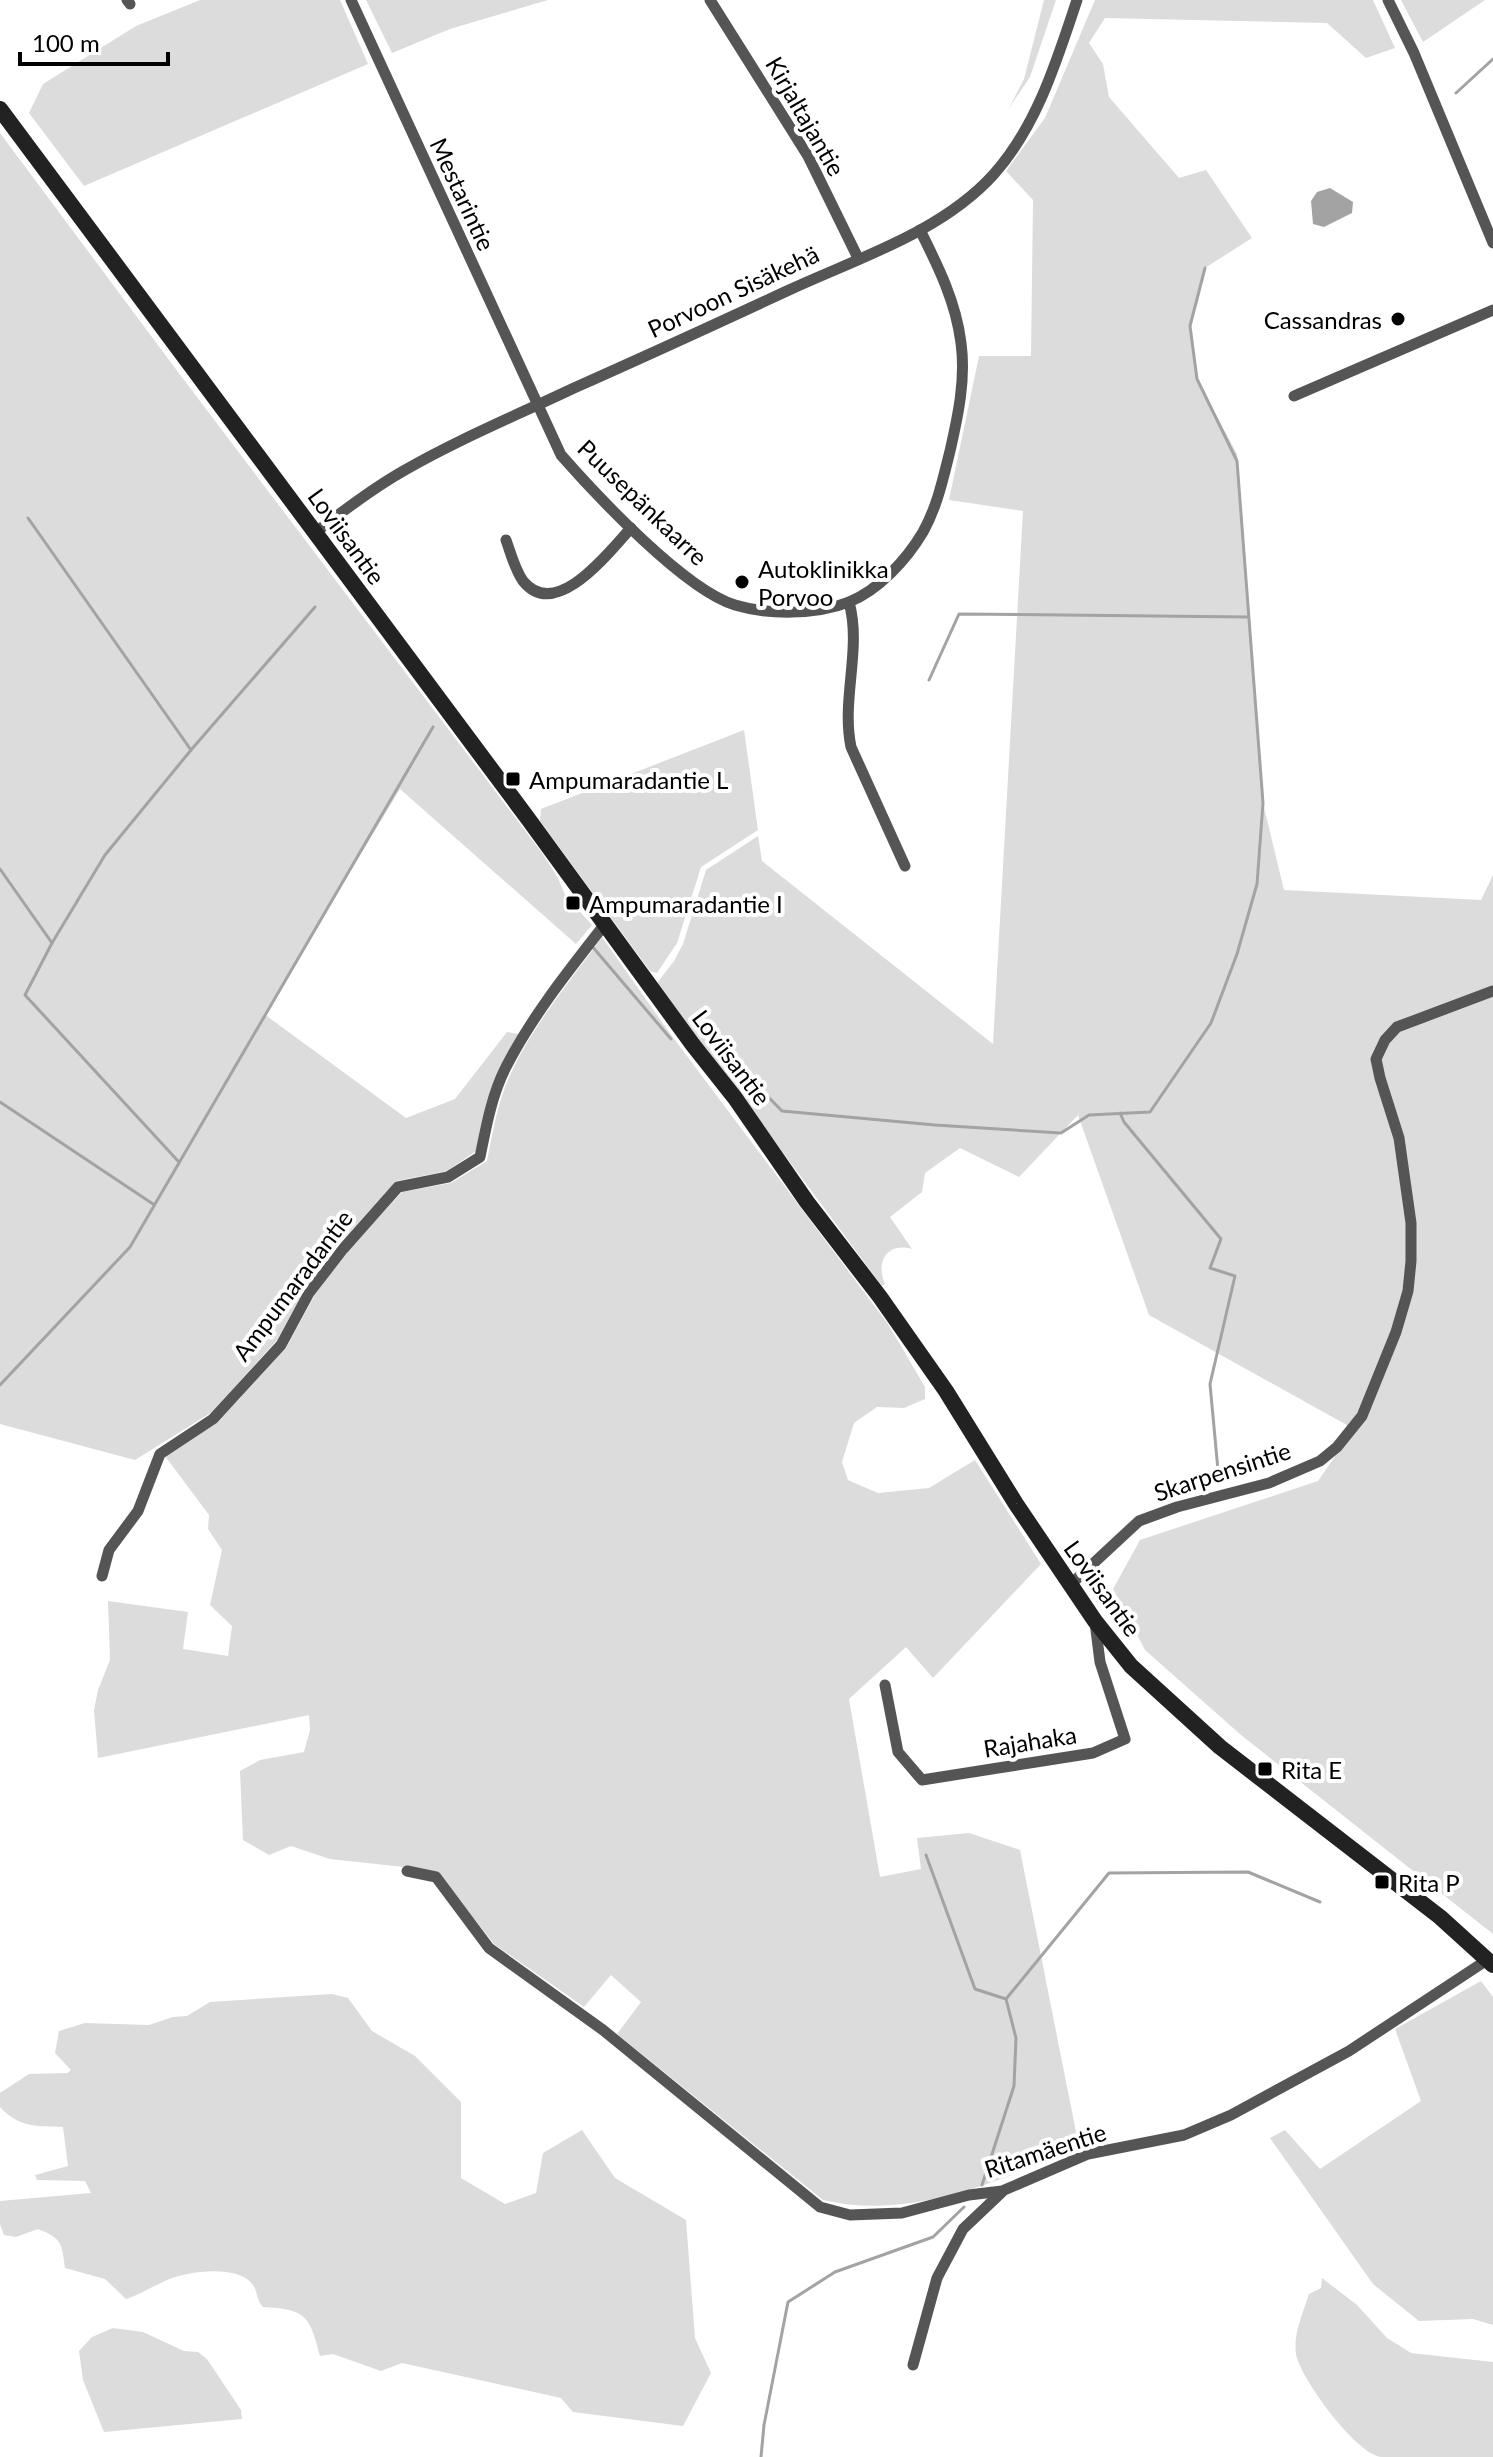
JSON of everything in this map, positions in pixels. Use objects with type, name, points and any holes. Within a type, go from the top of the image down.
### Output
[{"type":"main road","name":"Loviisantie","points":[[0,109],[316,532],[905,1332],[946,1391],[1069,1586],[1131,1666],[1220,1747],[1440,1917],[1490,1962]]},
{"type":"street","name":"Mestarintie","points":[[351,0],[537,406]]},
{"type":"street","name":"Kirjaltajantie","points":[[710,0],[808,156],[858,258]]},
{"type":"street","name":"Porvoon Sisäkehä","points":[[316,532],[405,470],[514,414],[920,230],[975,192],[1009,155],[1029,121],[1050,75],[1077,0]]},
{"type":"street","points":[[1388,0],[1414,53],[1493,243]]},
{"type":"street","name":"Puusepänkaarre","points":[[537,406],[561,455],[631,528],[693,582],[732,605],[775,612],[808,610],[849,602],[896,566],[923,532],[941,487],[962,391],[961,343],[956,315],[920,230]]},
{"type":"street","points":[[1294,396],[1493,310]]},
{"type":"street","points":[[506,540],[525,583],[540,593],[553,594],[575,584],[631,528]]},
{"type":"street","points":[[849,602],[854,638],[847,717],[851,747],[905,866]]},
{"type":"street","name":"Ampumaradantie","points":[[102,1576],[109,1550],[138,1511],[160,1454],[213,1419],[281,1345],[309,1293],[398,1187],[448,1177],[480,1157],[488,1117],[504,1069],[555,988],[605,924]]},
{"type":"street","name":"Skarpensintie","points":[[1069,1586],[1139,1521],[1177,1507],[1269,1483],[1320,1461],[1337,1447],[1362,1416],[1396,1332],[1408,1291],[1411,1261],[1411,1223],[1399,1138],[1376,1059],[1385,1040],[1397,1027],[1493,991]]},
{"type":"street","name":"Rajahaka","points":[[885,1685],[898,1752],[922,1780],[1093,1753],[1125,1739],[1100,1662],[1095,1621]]},
{"type":"street","name":"Ritamäentie","points":[[407,1871],[436,1877],[489,1948],[603,2030],[820,2207],[850,2215],[902,2213],[969,2195],[1002,2191],[1088,2154],[1184,2135],[1231,2115],[1349,2051],[1490,1962]]},
{"type":"street","points":[[913,2365],[937,2278],[963,2229],[1002,2191]]},
{"type":"shaded area","points":[[200,0],[340,0],[368,64],[84,186],[29,113],[43,84],[136,26]]},
{"type":"shaded area","points":[[366,0],[548,0],[450,29],[392,53]]},
{"type":"shaded area","points":[[1044,0],[1056,0],[1030,77],[1009,108],[1024,79]]},
{"type":"shaded area","points":[[1095,0],[1373,0],[1395,48],[1366,58],[1327,23],[1105,18],[1089,43],[1103,64],[1109,97],[1179,178],[1206,170],[1252,238],[1205,268],[1190,326],[1197,379],[1237,454],[1262,799],[1284,890],[1481,900],[1493,875],[1493,1934],[1241,1735],[1145,1650],[1113,1589],[1140,1540],[1318,1481],[1354,1429],[1149,1315],[1078,1115],[1019,1177],[960,1148],[925,1173],[922,1192],[890,1217],[912,1249],[896,1248],[886,1255],[882,1268],[885,1284],[882,1286],[657,983],[683,944],[706,870],[758,836],[762,861],[993,1044],[1023,511],[949,500],[979,356],[1031,356],[1033,200],[1006,171],[1045,118]]},
{"type":"shaded area","points":[[1401,0],[1485,0],[1423,42]]},
{"type":"shaded area","points":[[0,133],[542,853],[565,895],[592,925],[576,944],[400,789],[264,1014],[406,1118],[455,1099],[507,1032],[519,1034],[492,1090],[476,1151],[447,1171],[396,1181],[338,1245],[304,1291],[277,1340],[212,1412],[135,1460],[0,1424]]},
{"type":"shaded area","points":[[1330,188],[1353,202],[1352,213],[1324,227],[1313,224],[1311,201],[1317,192]]},
{"type":"shaded area","points":[[744,730],[758,830],[701,867],[677,943],[657,973],[650,971],[540,821],[541,809]]},
{"type":"shaded area","points":[[602,937],[669,1032],[888,1324],[925,1387],[925,1399],[904,1408],[877,1407],[854,1423],[842,1462],[848,1480],[878,1493],[929,1488],[975,1460],[1041,1564],[933,1678],[906,1647],[849,1699],[880,1877],[921,1869],[917,1838],[969,1833],[1020,1850],[1079,2147],[1018,2173],[954,2194],[889,2205],[856,2205],[823,2200],[617,2034],[641,2002],[611,1975],[584,2007],[494,1944],[440,1875],[413,1868],[330,1859],[291,1846],[269,1855],[243,1840],[240,1771],[260,1760],[304,1752],[310,1730],[309,1715],[98,1758],[94,1710],[110,1660],[108,1601],[188,1612],[183,1649],[228,1656],[232,1626],[210,1605],[222,1550],[208,1529],[209,1515],[165,1456],[217,1423],[286,1348],[316,1293],[353,1245],[402,1192],[451,1183],[487,1161],[500,1104],[520,1054]]},
{"type":"shaded area","points":[[1481,1981],[1493,1997],[1493,2325],[1473,2319],[1419,2321],[1373,2284],[1270,2138],[1285,2130],[1320,2169],[1421,2101],[1395,2029]]},
{"type":"shaded area","points":[[332,1994],[348,1998],[372,2031],[415,2056],[461,2102],[461,2178],[505,2204],[536,2193],[543,2153],[582,2130],[615,2178],[686,2220],[695,2338],[711,2373],[683,2426],[573,2412],[561,2398],[402,2363],[381,2371],[333,2354],[320,2356],[313,2332],[304,2318],[289,2310],[263,2307],[253,2285],[236,2274],[212,2271],[187,2274],[126,2299],[105,2279],[65,2268],[59,2243],[46,2232],[38,2229],[16,2237],[4,2235],[0,2224],[0,2201],[91,2193],[85,2181],[37,2180],[35,2175],[68,2166],[63,2127],[21,2122],[0,2107],[0,2093],[29,2074],[67,2073],[71,2070],[55,2053],[59,2031],[85,2023],[149,2025],[187,2016],[210,2002]]},
{"type":"shaded area","points":[[1322,2278],[1357,2305],[1387,2338],[1411,2353],[1493,2362],[1493,2457],[1381,2457],[1370,2453],[1344,2429],[1307,2380],[1296,2354],[1297,2331],[1309,2294],[1321,2288]]},
{"type":"shaded area","points":[[113,2328],[143,2332],[184,2351],[198,2352],[207,2359],[241,2410],[242,2419],[104,2432],[83,2380],[79,2351],[92,2337]]},
{"type":"waterway","points":[[1456,93],[1493,59]]},
{"type":"waterway","points":[[698,1025],[782,1111],[1061,1133],[1089,1115],[1150,1112],[1211,1023],[1237,954],[1257,884],[1263,803],[1237,461],[1197,379],[1190,326],[1205,268]]},
{"type":"waterway","points":[[28,518],[191,750]]},
{"type":"waterway","points":[[178,1161],[25,995],[105,855],[315,607]]},
{"type":"waterway","points":[[929,680],[959,614],[1247,617]]},
{"type":"waterway","points":[[0,1385],[130,1247],[433,727]]},
{"type":"waterway","points":[[0,869],[52,943]]},
{"type":"waterway","points":[[591,945],[671,1039]]},
{"type":"waterway","points":[[0,1102],[153,1204]]},
{"type":"waterway","points":[[1120,1113],[1124,1122],[1221,1239],[1210,1268],[1235,1276],[1210,1384],[1219,1481]]},
{"type":"waterway","points":[[926,1855],[975,1989],[1006,1999],[1016,2038],[1014,2086],[982,2185]]},
{"type":"waterway","points":[[1006,1999],[1109,1873],[1248,1872],[1320,1902]]},
{"type":"waterway","points":[[761,2457],[764,2425],[788,2302],[835,2272],[933,2237],[964,2207]]},
{"type":"place","name":"Cassandras","points":[[1398,319]]},
{"type":"place","name":"Autoklinikka Porvoo","points":[[742,582]]},
{"type":"place","name":"Ampumaradantie L","points":[[513,779]]},
{"type":"place","name":"Ampumaradantie I","points":[[573,903]]},
{"type":"place","name":"Rita E","points":[[1265,1769]]},
{"type":"place","name":"Rita P","points":[[1382,1882]]}]
